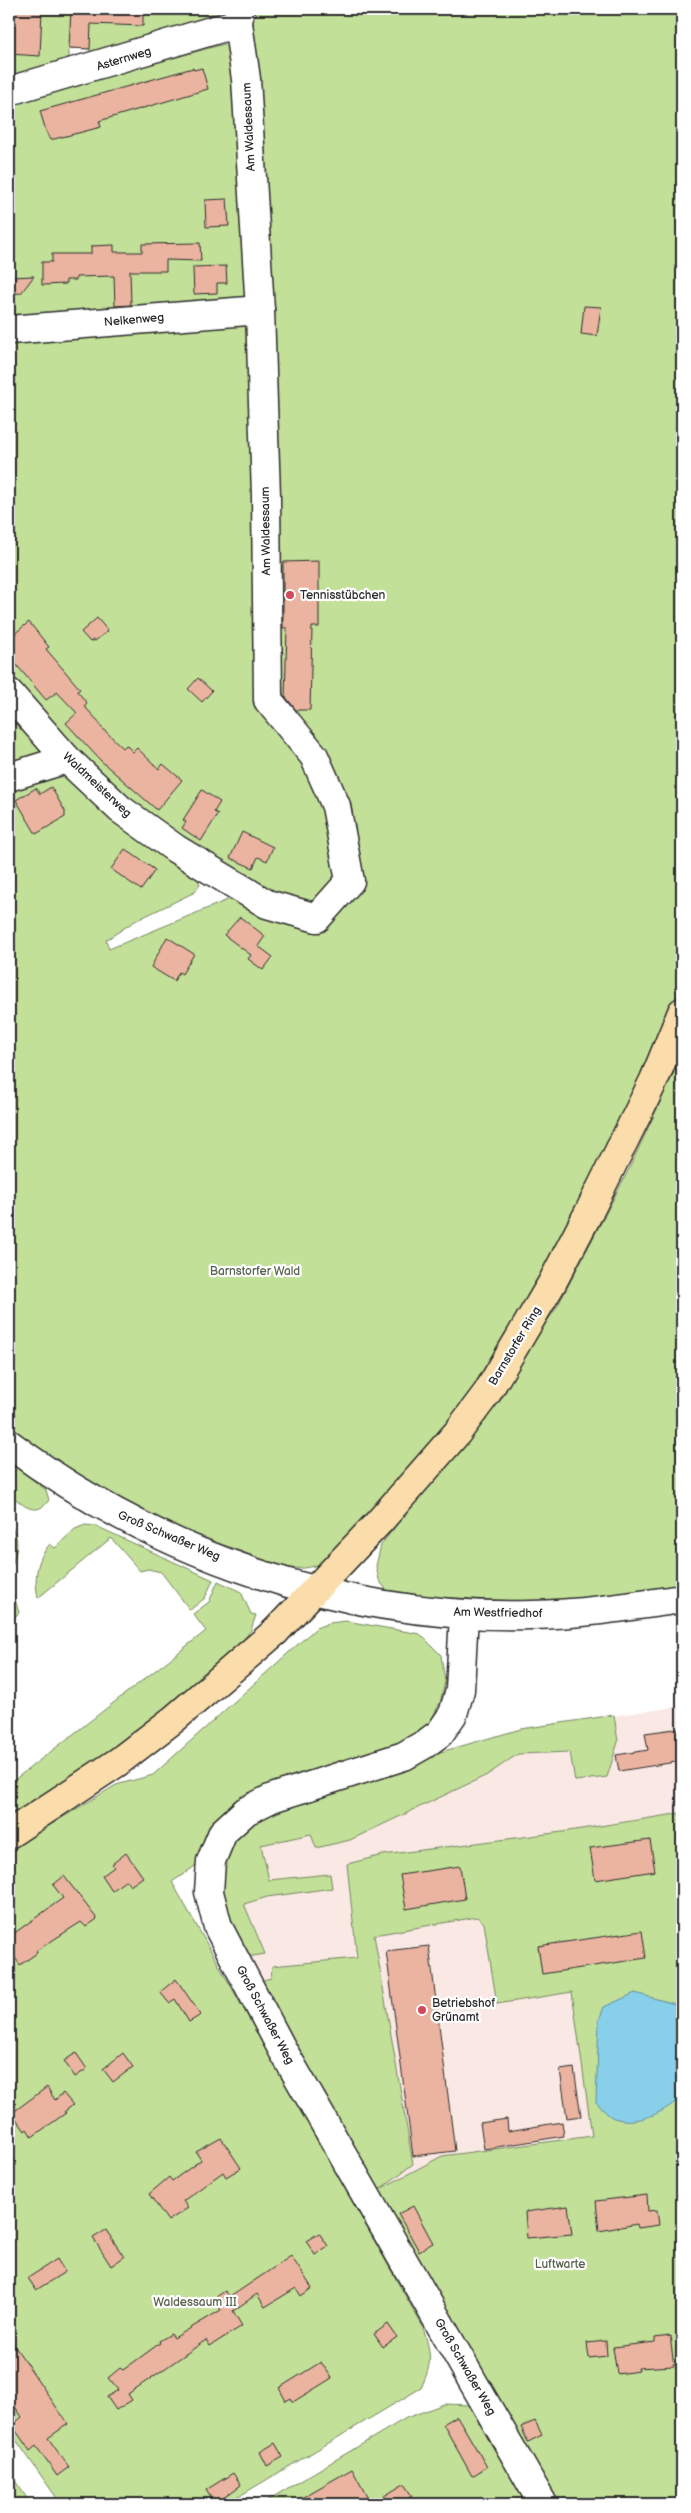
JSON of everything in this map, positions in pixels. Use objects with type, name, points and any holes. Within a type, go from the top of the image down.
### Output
[{"type":"main road","name":"Barnstorfer Ring","points":[[9,1834],[125,1756],[174,1719],[276,1632],[379,1522],[457,1434],[486,1393],[552,1283],[602,1188],[654,1080],[682,1012]]},
{"type":"street","name":"Asternweg","points":[[9,91],[239,16]]},
{"type":"street","name":"Am Waldessaum","points":[[225,877],[267,904],[317,918],[350,881],[336,806],[314,756],[268,700],[266,496],[260,310],[246,79],[239,16]]},
{"type":"street","name":"Nelkenweg","points":[[9,330],[260,310]]},
{"type":"street","name":"Waldmeisterweg","points":[[9,694],[68,760],[120,809],[176,849],[225,877]]},
{"type":"street","points":[[9,777],[68,760]]},
{"type":"street","name":"Groß Schwaßer Weg","points":[[9,1444],[74,1490],[120,1516],[231,1563],[314,1591]]},
{"type":"street","name":"Am Westfriedhof","points":[[314,1591],[408,1609],[464,1614],[532,1615],[682,1599]]},
{"type":"street","name":"Groß Schwaßer Weg","points":[[464,1614],[460,1690],[453,1714],[440,1733],[426,1744],[404,1756],[272,1798],[246,1811],[224,1832],[211,1861],[209,1892],[218,1928],[281,2047],[543,2504]]},
{"type":"shaded area","name":"Betriebshof Grünamt","points":[[682,1706],[682,2127],[376,2191],[251,1965],[225,1909],[236,1831],[521,1729]]},
{"type":"green space","points":[[9,9],[222,9],[197,21],[90,56],[90,49],[69,48],[69,61],[9,78]]},
{"type":"green space","name":"Barnstorfer Wald","points":[[240,9],[682,9],[682,984],[651,1060],[530,1303],[486,1371],[439,1435],[326,1562],[298,1568],[280,1566],[136,1512],[39,1452],[9,1429],[9,791],[39,778],[70,773],[197,877],[200,885],[195,892],[135,921],[106,940],[109,949],[242,894],[293,924],[318,932],[307,908],[252,883],[129,804],[60,731],[9,672],[9,330],[260,310]]},
{"type":"green space","points":[[230,44],[254,305],[9,323],[9,104],[220,45]]},
{"type":"green space","points":[[9,706],[43,751],[40,756],[9,768]]},
{"type":"green space","points":[[682,1055],[682,1588],[610,1598],[536,1604],[462,1603],[390,1595],[379,1580],[376,1566],[381,1545],[459,1445],[557,1307],[629,1169]]},
{"type":"green space","points":[[9,1461],[46,1490],[49,1500],[44,1506],[34,1509],[29,1508],[9,1493]]},
{"type":"green space","points":[[9,1525],[17,1539],[12,1565],[9,1560]]},
{"type":"green space","points":[[85,1525],[96,1526],[213,1580],[205,1598],[190,1610],[161,1572],[148,1569],[140,1571],[111,1538],[38,1598],[36,1576],[45,1550],[50,1544],[55,1548],[75,1529]]},
{"type":"green space","points":[[9,1579],[19,1613],[9,1622]]},
{"type":"green space","points":[[218,1581],[241,1592],[251,1614],[256,1615],[251,1630],[244,1639],[190,1688],[132,1735],[71,1778],[9,1816],[9,1784],[206,1631],[193,1614],[209,1602]]},
{"type":"green space","name":"Waldessaum III","points":[[346,1621],[420,1634],[441,1655],[445,1682],[440,1703],[428,1726],[412,1744],[365,1758],[205,1847],[194,1867],[172,1882],[423,2327],[430,2358],[428,2371],[421,2388],[226,2504],[61,2504],[9,2430],[9,1850],[116,1785],[153,1775],[316,1628],[329,1623]]},
{"type":"green space","points":[[614,1715],[618,1742],[607,1777],[575,1781],[570,1752],[518,1754],[487,1775],[350,1840],[316,1848],[311,1834],[261,1845],[269,1880],[330,1874],[332,1888],[267,1897],[244,1904],[265,1954],[247,1957],[225,1909],[220,1876],[236,1831],[267,1813],[430,1755],[521,1729]]},
{"type":"green space","name":"Luftwarte","points":[[682,1813],[682,2504],[552,2504],[259,1981],[271,1978],[272,1966],[357,1958],[347,1864],[383,1855],[562,1832]],"holes":[[[477,1917],[484,1923],[497,2004],[572,1992],[592,2136],[442,2156],[380,2189],[413,2164],[374,1935]]]},
{"type":"green space","points":[[444,2404],[469,2405],[526,2504],[261,2504],[406,2418]]},
{"type":"green space","points":[[9,2472],[31,2504],[9,2504]]},
{"type":"water","points":[[635,1993],[675,2004],[682,2013],[682,2095],[669,2107],[651,2116],[641,2119],[623,2120],[609,2115],[596,2102],[599,2020],[604,2007]]},
{"type":"building","points":[[9,9],[42,9],[40,56],[9,54]]},
{"type":"building","points":[[71,9],[143,9],[143,26],[91,24],[90,49],[69,48]]},
{"type":"building","points":[[193,68],[194,70],[202,68],[208,89],[99,121],[101,127],[50,140],[40,111]]},
{"type":"building","points":[[227,199],[229,226],[206,227],[205,200]]},
{"type":"building","points":[[200,243],[201,261],[166,260],[166,271],[130,271],[131,305],[115,306],[114,276],[76,277],[76,280],[66,280],[66,284],[42,285],[42,262],[52,262],[52,254],[91,254],[91,246],[114,245],[114,252],[142,252],[142,244]]},
{"type":"building","points":[[226,266],[227,283],[217,283],[217,293],[194,294],[193,267]]},
{"type":"building","points":[[34,276],[21,293],[9,294],[9,277]]},
{"type":"building","points":[[584,306],[601,307],[597,336],[581,334]]},
{"type":"building","points":[[319,561],[319,627],[312,627],[310,710],[296,710],[285,696],[287,628],[283,628],[283,562]]},
{"type":"building","points":[[97,618],[108,631],[95,641],[90,642],[81,632]]},
{"type":"building","points":[[29,622],[49,647],[46,649],[80,689],[77,691],[87,703],[84,706],[101,724],[99,725],[123,748],[126,745],[133,752],[137,748],[159,769],[163,764],[182,780],[157,810],[101,761],[66,723],[77,713],[57,692],[46,700],[9,656],[9,638]]},
{"type":"building","points":[[198,678],[212,691],[202,702],[188,689]]},
{"type":"building","points":[[51,787],[65,811],[65,817],[36,834],[16,800],[36,788],[40,794]]},
{"type":"building","points":[[202,790],[220,802],[214,812],[218,814],[201,841],[182,828],[186,822],[183,820]]},
{"type":"building","points":[[242,832],[273,847],[267,861],[258,857],[253,868],[230,858]]},
{"type":"building","points":[[125,849],[155,870],[141,890],[111,869]]},
{"type":"building","points":[[240,917],[265,936],[258,946],[273,957],[263,970],[248,959],[251,955],[224,935]]},
{"type":"building","points":[[167,937],[194,954],[182,974],[179,972],[174,981],[151,967]]},
{"type":"building","points":[[682,1728],[682,1761],[619,1771],[616,1755],[648,1750],[645,1733]]},
{"type":"building","points":[[650,1840],[655,1871],[595,1880],[590,1848]]},
{"type":"building","points":[[126,1853],[143,1877],[130,1886],[126,1880],[112,1891],[102,1876],[114,1867],[112,1864]]},
{"type":"building","points":[[460,1866],[465,1899],[406,1909],[400,1875]]},
{"type":"building","points":[[64,1876],[97,1919],[86,1927],[81,1922],[36,1951],[37,1953],[20,1965],[9,1949],[9,1937],[63,1898],[53,1885]]},
{"type":"building","points":[[642,1931],[646,1958],[542,1974],[538,1946]]},
{"type":"building","points":[[429,1946],[455,2151],[413,2156],[386,1951]]},
{"type":"building","points":[[176,1979],[201,2015],[189,2022],[175,1999],[169,2003],[160,1992]]},
{"type":"building","points":[[76,2053],[87,2069],[75,2077],[64,2061]]},
{"type":"building","points":[[123,2053],[133,2067],[113,2082],[103,2069]]},
{"type":"building","points":[[574,2068],[581,2116],[567,2118],[560,2070]]},
{"type":"building","points":[[47,2087],[55,2100],[63,2093],[73,2105],[64,2112],[66,2113],[32,2137],[27,2129],[25,2131],[12,2113]]},
{"type":"building","points":[[507,2119],[508,2131],[562,2122],[564,2136],[484,2149],[480,2123]]},
{"type":"building","points":[[221,2138],[241,2168],[226,2177],[223,2172],[183,2201],[188,2208],[168,2221],[149,2194],[169,2177],[172,2181],[201,2160],[196,2152]]},
{"type":"building","points":[[647,2195],[648,2211],[657,2210],[659,2225],[638,2228],[637,2224],[599,2231],[596,2201]]},
{"type":"building","points":[[413,2206],[433,2243],[419,2251],[398,2214]]},
{"type":"building","points":[[568,2206],[572,2234],[527,2238],[525,2212]]},
{"type":"building","points":[[106,2230],[124,2257],[111,2266],[93,2238]]},
{"type":"building","points":[[319,2233],[328,2246],[315,2255],[306,2241]]},
{"type":"building","points":[[291,2256],[312,2288],[301,2296],[296,2288],[265,2307],[257,2294],[233,2311],[242,2326],[210,2346],[206,2340],[128,2394],[132,2400],[116,2410],[107,2397],[118,2390],[108,2378],[120,2368],[123,2370],[160,2343],[159,2341],[171,2334],[174,2338],[221,2310],[213,2299],[225,2291],[230,2297]]},
{"type":"building","points":[[57,2259],[65,2272],[36,2290],[28,2278]]},
{"type":"building","points":[[388,2324],[397,2337],[383,2347],[374,2334]]},
{"type":"building","points":[[670,2336],[674,2366],[638,2368],[639,2371],[617,2374],[613,2347],[655,2342],[655,2338]]},
{"type":"building","points":[[9,2338],[68,2424],[48,2438],[69,2467],[57,2476],[36,2446],[30,2451],[12,2425],[22,2417],[9,2398]]},
{"type":"building","points":[[606,2341],[607,2356],[589,2358],[587,2343]]},
{"type":"building","points":[[321,2362],[332,2378],[293,2402],[291,2398],[286,2401],[279,2388]]},
{"type":"building","points":[[457,2416],[487,2467],[472,2476],[443,2424]]},
{"type":"building","points":[[535,2421],[542,2435],[528,2442],[521,2427]]},
{"type":"building","points":[[275,2443],[283,2457],[267,2466],[260,2452]]},
{"type":"building","points":[[352,2469],[371,2504],[291,2504]]},
{"type":"building","points":[[233,2473],[241,2485],[215,2504],[206,2490]]},
{"type":"building","points":[[404,2484],[412,2496],[398,2504],[371,2504]]},
{"type":"place","name":"Tennisstübchen","points":[[290,595]]},
{"type":"place","name":"Betriebshof Grünamt","points":[[422,2010]]}]
